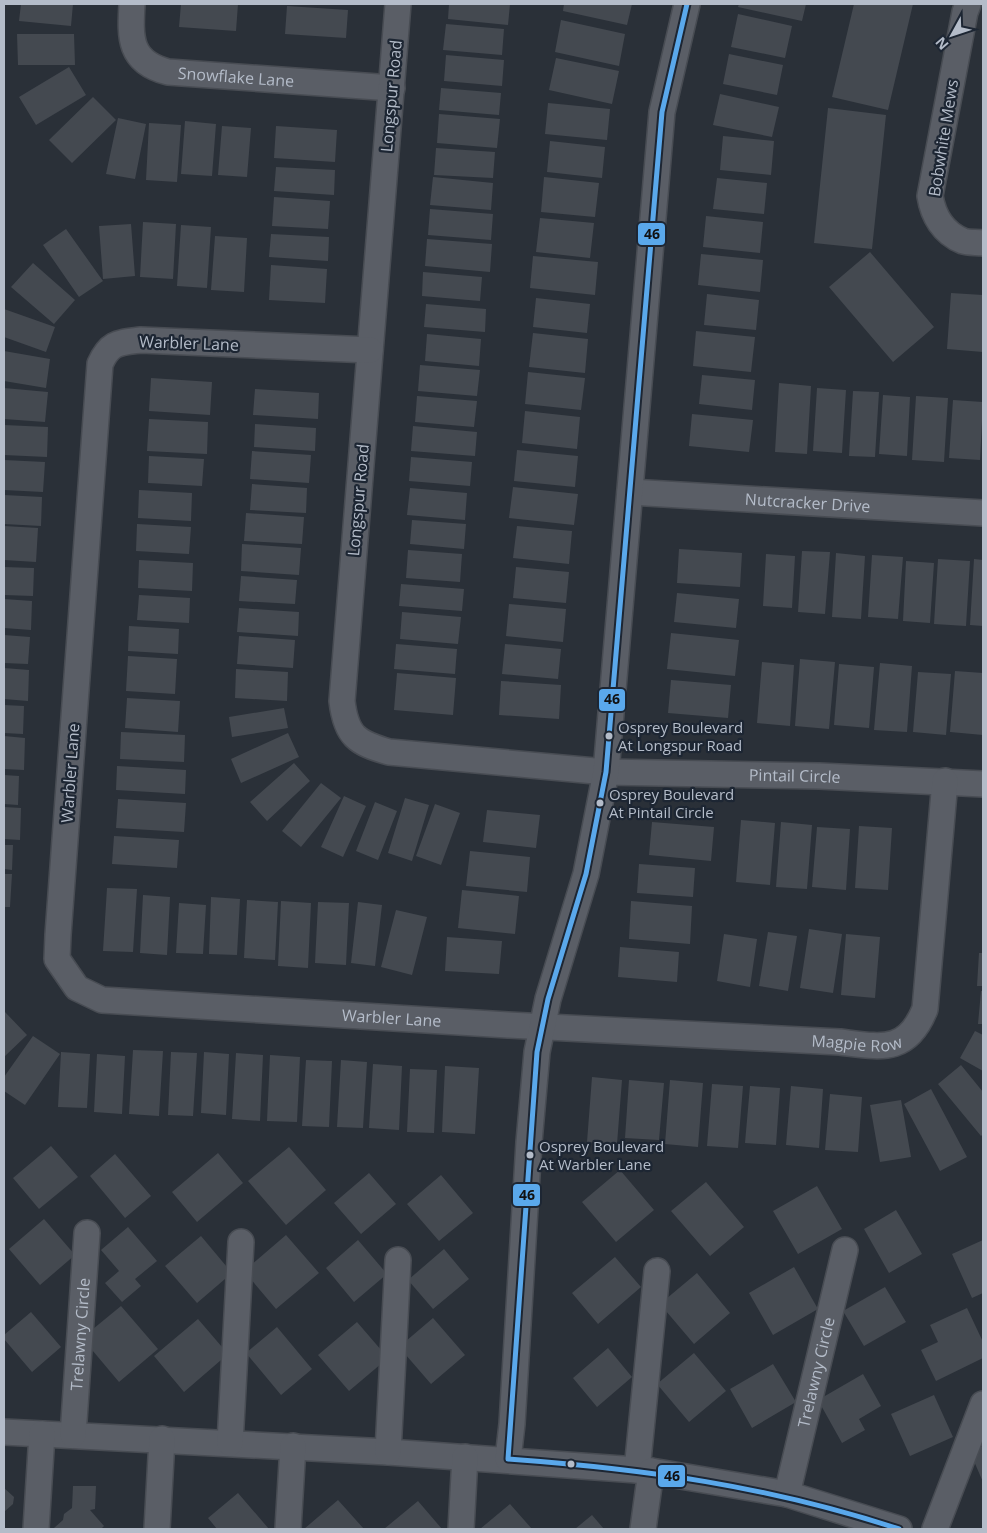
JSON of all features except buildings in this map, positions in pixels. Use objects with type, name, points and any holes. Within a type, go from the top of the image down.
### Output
[{"type":"street","name":"Snowflake Lane","points":[[132,4],[131,42],[139,56],[153,68],[168,72],[392,88]]},
{"type":"street","name":"Longspur Road","points":[[398,4],[342,701],[344,721],[352,735],[366,745],[390,752],[606,772]]},
{"type":"street","points":[[508,1459],[512,1424],[533,1085],[542,1026],[553,982],[586,874],[606,772],[662,112],[687,4]]},
{"type":"street","name":"Bobwhite Mews","points":[[968,4],[930,196],[933,214],[945,228],[964,242],[983,242]]},
{"type":"street","name":"Warbler Lane","points":[[370,350],[141,340],[116,344],[106,352],[100,364],[57,959],[77,988],[102,1000],[542,1026]]},
{"type":"street","name":"Nutcracker Drive","points":[[630,492],[983,513]]},
{"type":"street","name":"Pintail Circle","points":[[606,772],[818,776],[983,784]]},
{"type":"street","name":"Magpie Row","points":[[542,1026],[830,1042],[882,1047],[896,1044],[910,1036],[919,1024],[925,1008],[946,781]]},
{"type":"street","name":"Trelawny Circle","points":[[73,1435],[87,1233]]},
{"type":"street","points":[[230,1443],[241,1242]]},
{"type":"street","name":"Trelawny Circle","points":[[786,1494],[845,1250]]},
{"type":"street","points":[[388,1452],[398,1260]]},
{"type":"street","points":[[643,1529],[644,1470],[657,1271]]},
{"type":"street","points":[[935,1529],[983,1404]]},
{"type":"street","points":[[4,1432],[293,1446],[508,1459],[644,1470],[786,1494],[847,1521],[899,1529]]},
{"type":"street","points":[[36,1529],[42,1434]]},
{"type":"street","points":[[157,1529],[162,1439]]},
{"type":"street","points":[[288,1529],[293,1446]]},
{"type":"street","points":[[461,1529],[465,1457]]},
{"type":"transit line","name":"46","points":[[687,4],[662,112],[606,772],[586,874],[548,999],[537,1052],[508,1459],[608,1468],[706,1482],[802,1501],[899,1529]]},
{"type":"place","name":"Osprey Boulevard At Longspur Road","points":[[609,736]]},
{"type":"place","name":"Osprey Boulevard At Pintail Circle","points":[[600,803]]},
{"type":"place","name":"Osprey Boulevard At Warbler Lane","points":[[530,1155]]}]
